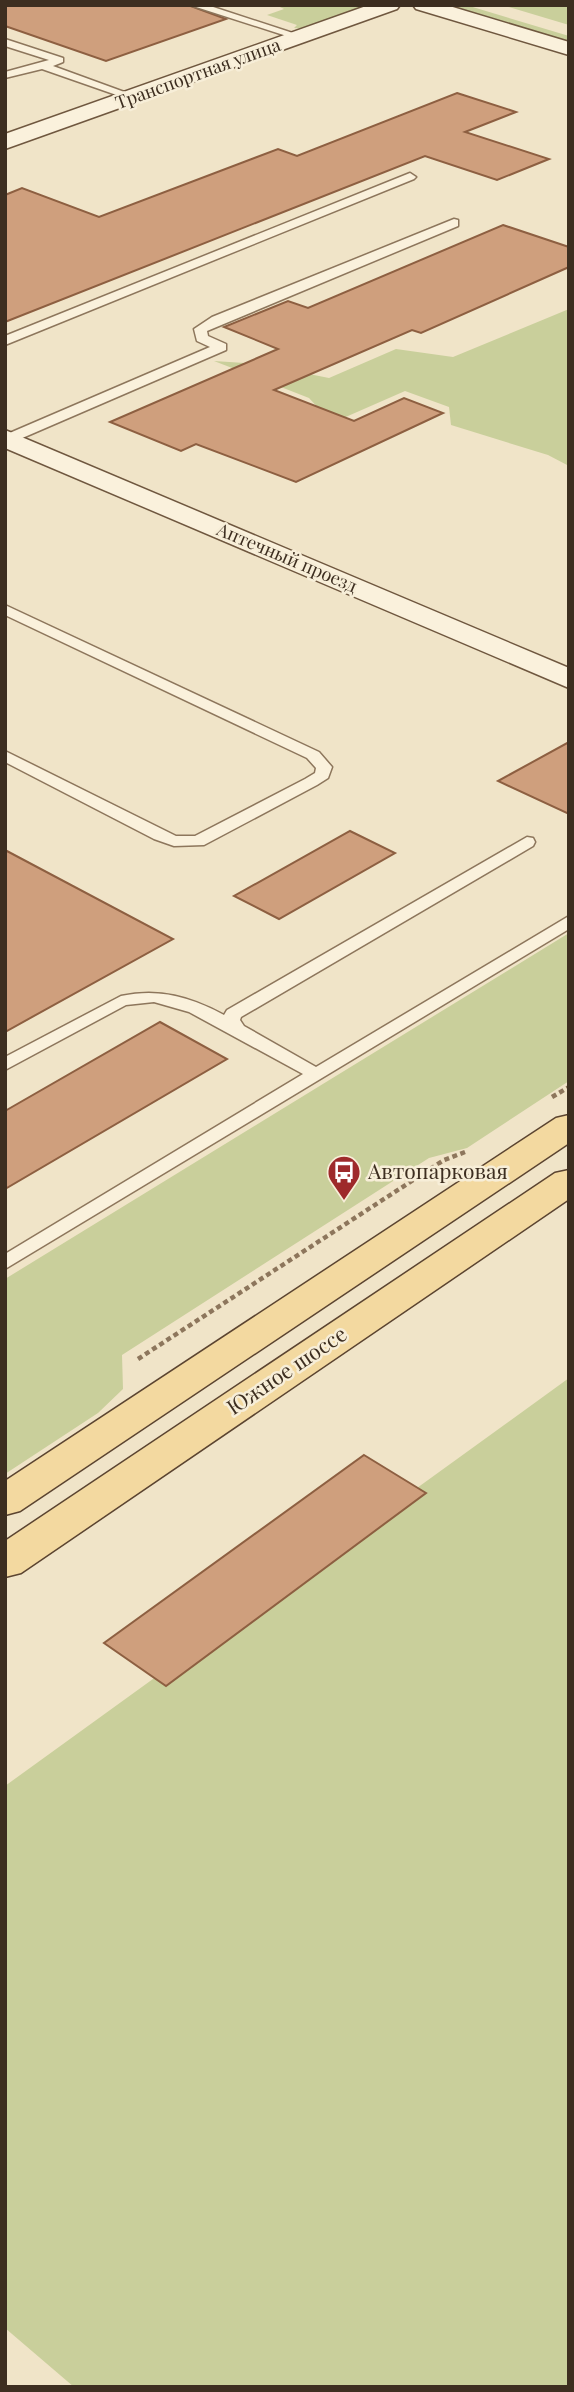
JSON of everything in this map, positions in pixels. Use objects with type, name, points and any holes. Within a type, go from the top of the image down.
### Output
[{"type":"main road","points":[[5,1501],[557,1114]]},
{"type":"main road","name":"Южное шоссе","points":[[5,1562],[569,1181]]},
{"type":"street","name":"Транспортная улица","points":[[5,142],[390,5]]},
{"type":"street","points":[[423,5],[569,49]]},
{"type":"street","points":[[486,5],[569,30]]},
{"type":"street","name":"Аптечный проезд","points":[[6,439],[569,678]]},
{"type":"lane","points":[[195,5],[300,37]]},
{"type":"lane","points":[[5,42],[59,60],[5,75]]},
{"type":"lane","points":[[43,66],[132,97]]},
{"type":"lane","points":[[5,341],[410,177]]},
{"type":"lane","points":[[6,439],[221,347],[202,338],[201,329],[217,320],[454,223]]},
{"type":"lane","points":[[5,609],[313,755],[324,767],[322,775],[210,837],[184,842],[160,835],[5,756]]},
{"type":"lane","points":[[5,626],[23,618]]},
{"type":"lane","points":[[237,1030],[231,1020],[233,1014],[243,1006],[527,842]]},
{"type":"lane","points":[[5,1263],[569,921]]},
{"type":"lane","points":[[5,1065],[121,1001],[136,997],[162,996],[180,999],[316,1074]]},
{"type":"path","points":[[557,1114],[569,1087]]},
{"type":"path","points":[[138,1359],[444,1160],[476,1148]]},
{"type":"green space","points":[[372,5],[305,29],[294,28],[297,25],[267,15],[284,9],[278,6]]},
{"type":"green space","points":[[444,5],[466,5],[569,36],[569,42]]},
{"type":"green space","points":[[502,5],[569,5],[569,25]]},
{"type":"green space","points":[[569,309],[569,466],[548,455],[451,425],[449,407],[405,391],[332,423],[309,398],[214,361],[259,364],[329,378],[396,349],[453,357]]},
{"type":"green space","points":[[569,933],[569,1081],[467,1148],[429,1158],[122,1355],[123,1389],[98,1413],[5,1474],[5,1279]]},
{"type":"green space","points":[[569,1378],[569,2387],[74,2387],[5,2328],[5,1786]]},
{"type":"building","points":[[5,5],[188,5],[226,19],[106,61],[5,26]]},
{"type":"building","points":[[457,93],[516,112],[465,132],[549,159],[497,180],[425,156],[5,322],[5,195],[22,188],[99,217],[278,149],[297,156]]},
{"type":"building","points":[[503,225],[569,247],[569,267],[421,333],[412,330],[274,390],[354,421],[404,398],[443,413],[296,482],[196,444],[181,451],[110,422],[278,349],[224,327],[288,301],[308,308]]},
{"type":"building","points":[[569,742],[569,814],[498,781]]},
{"type":"building","points":[[350,831],[395,853],[279,919],[234,896]]},
{"type":"building","points":[[5,850],[173,939],[5,1032]]},
{"type":"building","points":[[160,1022],[227,1059],[5,1189],[5,1111]]},
{"type":"building","points":[[364,1455],[426,1493],[166,1686],[104,1643]]},
{"type":"place","name":"Автопарковая","points":[[344,1202]]}]
